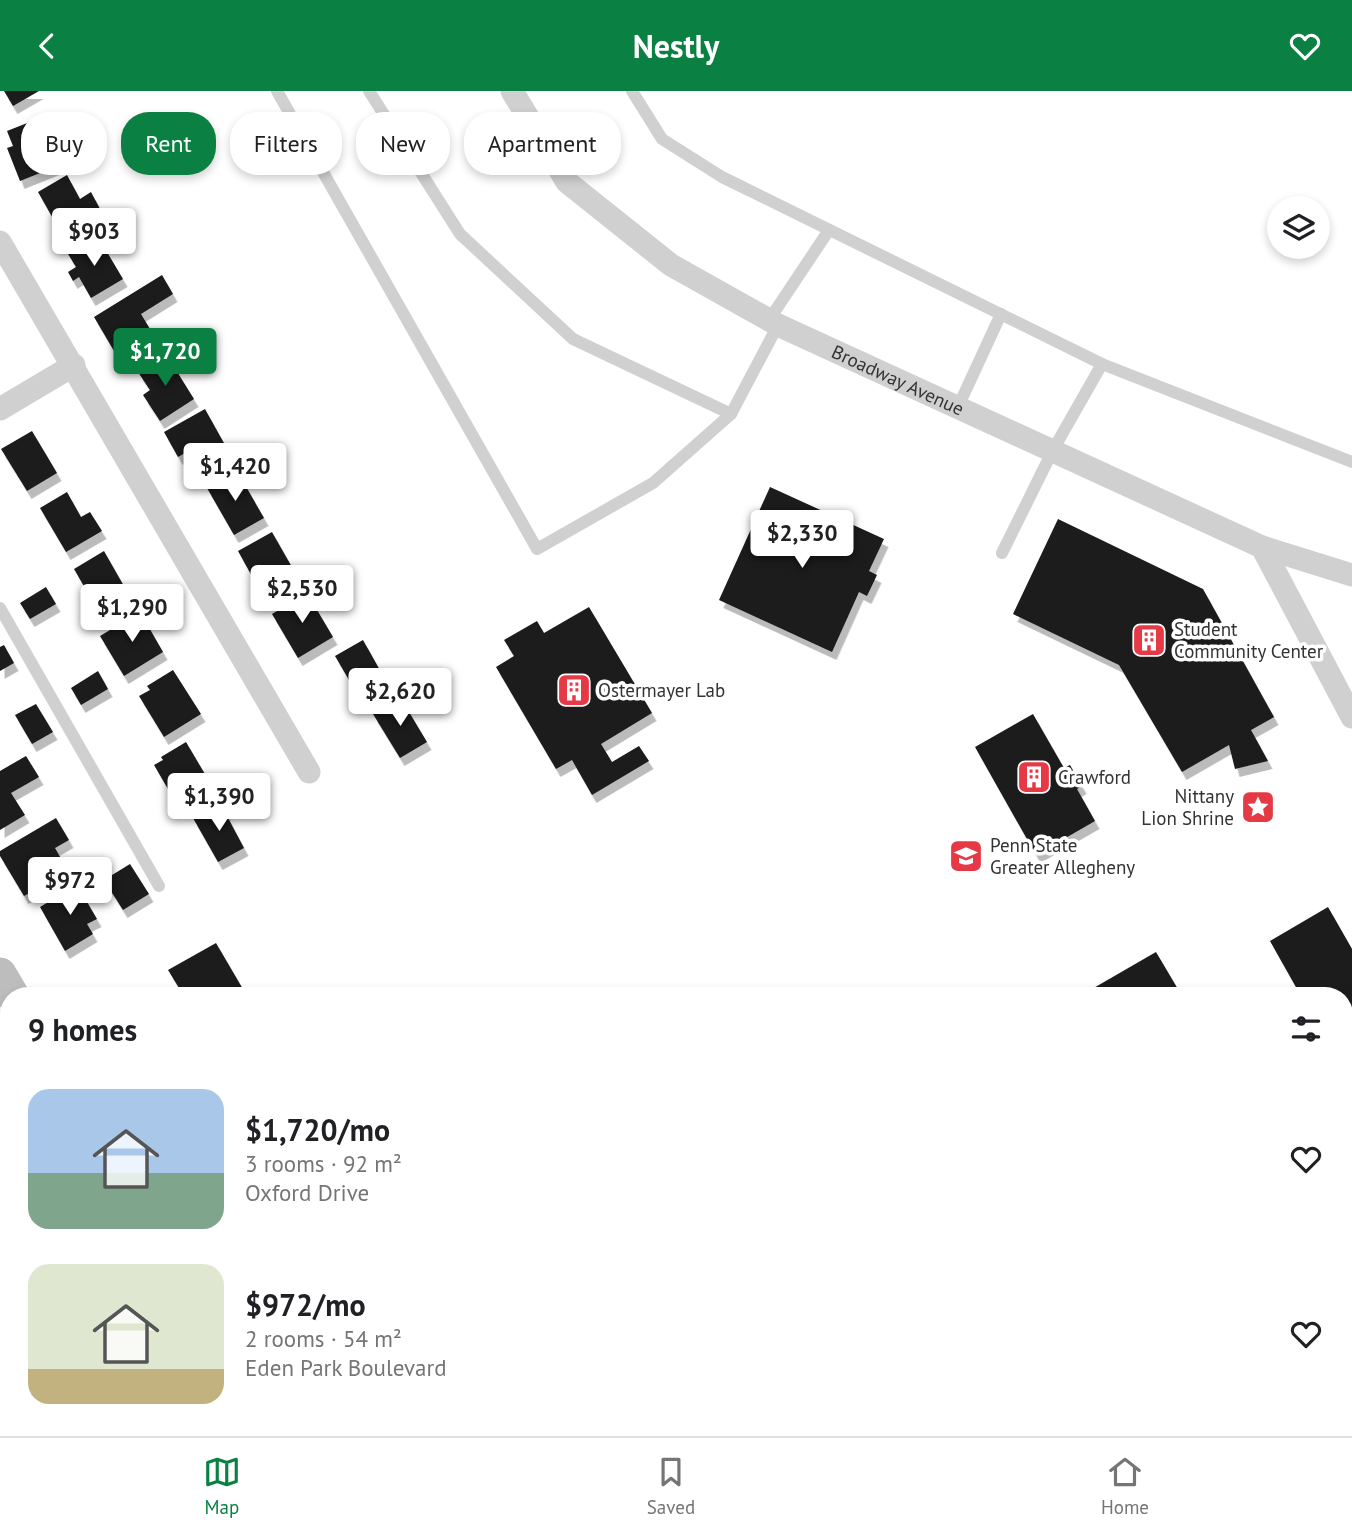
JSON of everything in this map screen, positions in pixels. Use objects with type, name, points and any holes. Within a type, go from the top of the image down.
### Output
[{"type":"street","name":"Broadway Avenue","points":[[512,91],[567,182],[671,265],[774,322],[1262,547],[1352,575]]},
{"type":"street","points":[[0,242],[310,772]]},
{"type":"street","points":[[0,409],[74,365]]},
{"type":"street","points":[[1262,547],[1352,717]]},
{"type":"lane","points":[[277,91],[537,549],[653,483],[731,414],[774,322],[829,230]]},
{"type":"lane","points":[[369,91],[460,234],[573,339],[731,414]]},
{"type":"lane","points":[[632,91],[662,139],[722,177],[1102,364],[1352,462]]},
{"type":"lane","points":[[958,407],[1001,314]]},
{"type":"lane","points":[[1002,553],[1053,450],[1102,364]]},
{"type":"lane","points":[[0,608],[159,885]]},
{"type":"building","points":[[4,91],[39,91],[13,106]]},
{"type":"building","points":[[21,125],[21,175],[35,175],[20,181],[7,148],[13,146],[7,131]]},
{"type":"building","points":[[67,175],[80,199],[91,192],[100,209],[85,218],[87,222],[63,236],[38,192]]},
{"type":"building","points":[[98,237],[123,279],[91,298],[79,277],[73,281],[68,272],[76,267],[68,254]]},
{"type":"building","points":[[162,275],[173,294],[141,314],[156,339],[120,361],[94,317]]},
{"type":"building","points":[[166,354],[194,399],[160,421],[143,395],[150,390],[138,372]]},
{"type":"building","points":[[205,409],[230,454],[196,472],[185,453],[178,457],[164,432]]},
{"type":"building","points":[[32,431],[57,473],[27,491],[1,449]]},
{"type":"building","points":[[237,471],[264,518],[234,535],[207,488]]},
{"type":"building","points":[[770,487],[884,539],[869,571],[877,575],[867,596],[859,592],[832,652],[719,600]]},
{"type":"building","points":[[67,492],[81,517],[90,512],[102,531],[66,552],[40,508]]},
{"type":"building","name":"Student Community Center","points":[[1058,519],[1203,589],[1274,717],[1251,730],[1268,761],[1235,769],[1229,745],[1182,772],[1119,665],[1013,614]]},
{"type":"building","points":[[272,532],[297,576],[263,596],[238,551]]},
{"type":"building","points":[[104,551],[129,595],[99,612],[74,569]]},
{"type":"building","points":[[46,587],[56,604],[30,619],[20,603]]},
{"type":"building","points":[[307,593],[333,637],[298,658],[272,614]]},
{"type":"building","name":"Ostermayer Lab","points":[[589,607],[652,713],[601,744],[612,762],[639,746],[649,761],[592,795],[572,760],[556,769],[496,667],[514,656],[504,640],[537,621],[544,633]]},
{"type":"building","points":[[140,612],[163,652],[124,676],[100,636]]},
{"type":"building","points":[[363,640],[386,681],[359,697],[335,656]]},
{"type":"building","points":[[4,645],[14,663],[0,671],[0,647]]},
{"type":"building","points":[[173,670],[201,714],[164,737],[139,696],[150,690],[147,686]]},
{"type":"building","points":[[98,671],[108,689],[81,705],[71,688]]},
{"type":"building","points":[[400,697],[427,742],[400,758],[373,714]]},
{"type":"building","points":[[36,704],[53,732],[32,744],[15,715]]},
{"type":"building","name":"Crawford","points":[[1033,714],[1064,768],[1070,765],[1082,786],[1077,789],[1095,821],[1036,855],[975,747]]},
{"type":"building","points":[[186,742],[212,786],[178,806],[154,765],[163,760],[161,757]]},
{"type":"building","points":[[26,756],[39,777],[11,793],[25,815],[0,830],[0,771]]},
{"type":"building","points":[[220,803],[244,848],[218,862],[193,818]]},
{"type":"building","points":[[56,818],[69,840],[55,848],[68,871],[24,896],[0,856],[0,851]]},
{"type":"building","points":[[130,864],[149,894],[123,910],[104,880]]},
{"type":"building","points":[[77,885],[97,919],[87,924],[93,934],[65,951],[40,907]]},
{"type":"building","points":[[1328,907],[1352,949],[1352,987],[1296,987],[1270,941]]},
{"type":"building","points":[[216,943],[242,987],[178,987],[168,970]]},
{"type":"building","points":[[1156,952],[1177,987],[1095,987]]},
{"type":"place","name":"Student Community Center","points":[[1149,640]]},
{"type":"place","name":"Ostermayer Lab","points":[[574,690]]},
{"type":"place","name":"Crawford","points":[[1034,777]]},
{"type":"place","name":"Nittany Lion Shrine","points":[[1258,807]]},
{"type":"place","name":"Penn State Greater Allegheny","points":[[966,856]]}]
